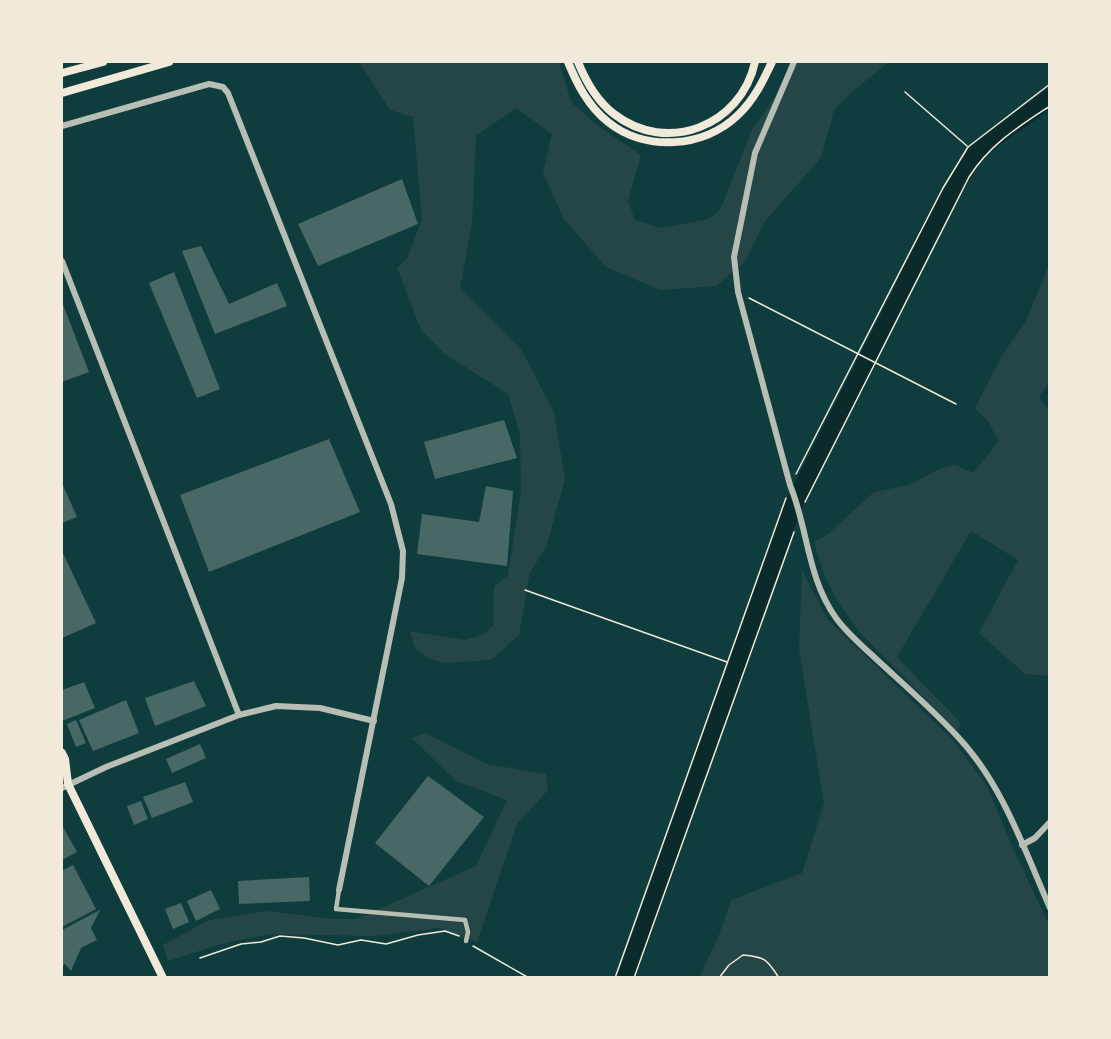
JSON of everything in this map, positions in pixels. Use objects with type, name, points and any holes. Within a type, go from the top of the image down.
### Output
[{"type":"highway","points":[[62,71],[84,62]]},
{"type":"highway","points":[[62,71],[103,62]]},
{"type":"highway","points":[[62,93],[169,62]]},
{"type":"highway","points":[[568,62],[585,96],[608,122],[638,138],[670,143],[688,141],[716,131],[737,116],[756,93],[772,62]]},
{"type":"highway","points":[[578,62],[592,90],[615,115],[644,129],[660,133],[690,131],[717,119],[737,100],[745,88],[755,62]]},
{"type":"main road","points":[[62,753],[65,759],[64,783],[163,978]]},
{"type":"street","points":[[794,62],[755,153],[734,257],[738,292],[791,488],[799,509],[816,579],[821,594],[836,619],[958,736],[994,784],[1050,908]]},
{"type":"street","points":[[62,126],[209,84],[223,87],[228,93],[397,523],[403,551],[402,578],[336,909],[465,920],[468,932],[466,941]]},
{"type":"street","points":[[62,261],[239,715]]},
{"type":"street","points":[[64,783],[239,715],[276,706],[296,705],[320,708],[374,721]]},
{"type":"street","points":[[1022,845],[1035,838],[1050,822]]},
{"type":"path","points":[[615,978],[781,514],[801,466],[943,188],[968,147],[1050,84]]},
{"type":"path","points":[[905,92],[968,147]]},
{"type":"path","points":[[634,978],[806,500],[943,225],[981,159],[998,142],[1050,105]]},
{"type":"path","points":[[738,292],[956,404]]},
{"type":"path","points":[[525,590],[728,663]]},
{"type":"path","points":[[200,958],[242,944],[261,942],[280,936],[338,945],[361,940],[386,944],[418,935],[445,932],[457,935],[482,953],[529,978]]},
{"type":"path","points":[[719,978],[729,965],[743,955],[760,956],[768,960],[779,978]]},
{"type":"shaded area","points":[[359,62],[559,62],[571,102],[602,129],[641,155],[628,201],[635,220],[661,228],[709,219],[720,210],[752,130],[799,62],[889,62],[834,110],[821,158],[765,221],[745,262],[716,286],[660,290],[606,267],[564,219],[543,173],[552,134],[516,108],[476,136],[472,224],[460,288],[521,349],[554,412],[565,479],[546,548],[530,572],[519,635],[491,660],[446,663],[429,659],[415,649],[410,631],[465,640],[482,635],[493,626],[494,587],[508,575],[521,493],[520,435],[508,394],[445,354],[421,330],[397,268],[408,257],[422,219],[413,117],[390,110]]},
{"type":"shaded area","points":[[1049,265],[1049,382],[1039,397],[1050,411],[1049,676],[1025,674],[979,633],[1018,560],[971,531],[897,657],[961,723],[957,731],[861,634],[838,602],[824,574],[814,542],[828,534],[874,492],[909,485],[939,469],[955,465],[973,473],[999,441],[987,420],[975,408],[1003,354],[1026,321]]},
{"type":"shaded area","points":[[802,571],[828,620],[952,739],[987,786],[1049,925],[1049,977],[699,978],[719,935],[731,900],[802,873],[824,803],[799,649]]},
{"type":"shaded area","points":[[425,733],[487,764],[546,774],[548,790],[517,824],[477,942],[439,928],[375,936],[269,934],[221,944],[168,961],[163,945],[209,920],[267,911],[333,919],[357,919],[476,866],[507,800],[456,781],[412,738]]},
{"type":"building","points":[[402,179],[418,224],[318,266],[298,224]]},
{"type":"building","points":[[201,246],[229,304],[277,283],[287,306],[215,334],[182,251]]},
{"type":"building","points":[[174,272],[220,389],[197,398],[149,283]]},
{"type":"building","points":[[62,302],[89,372],[62,382]]},
{"type":"building","points":[[504,420],[517,458],[435,479],[424,442]]},
{"type":"building","points":[[329,439],[360,512],[209,572],[180,495]]},
{"type":"building","points":[[62,483],[77,517],[62,523]]},
{"type":"building","points":[[486,486],[513,491],[507,566],[417,554],[422,514],[479,522]]},
{"type":"building","points":[[62,551],[96,623],[62,638]]},
{"type":"building","points":[[194,681],[206,706],[155,726],[145,698]]},
{"type":"building","points":[[84,682],[95,708],[62,721],[62,690]]},
{"type":"building","points":[[126,700],[139,733],[93,751],[79,720]]},
{"type":"building","points":[[76,720],[86,743],[76,747],[67,724]]},
{"type":"building","points":[[200,744],[206,758],[172,773],[166,759]]},
{"type":"building","points":[[428,776],[484,817],[429,886],[375,843]]},
{"type":"building","points":[[185,782],[193,802],[152,818],[143,797]]},
{"type":"building","points":[[141,801],[148,819],[134,825],[127,806]]},
{"type":"building","points":[[62,825],[77,852],[62,860]]},
{"type":"building","points":[[73,865],[96,909],[62,927],[62,871]]},
{"type":"building","points":[[309,877],[310,901],[239,904],[238,881]]},
{"type":"building","points":[[211,890],[220,909],[196,921],[187,901]]},
{"type":"building","points":[[181,903],[189,922],[173,929],[165,909]]},
{"type":"building","points":[[100,910],[91,928],[97,940],[81,948],[71,971],[65,964],[62,966],[62,930]]},
{"type":"waterway","points":[[626,978],[791,510],[902,292],[925,240],[972,157],[983,146],[1050,98]]}]
